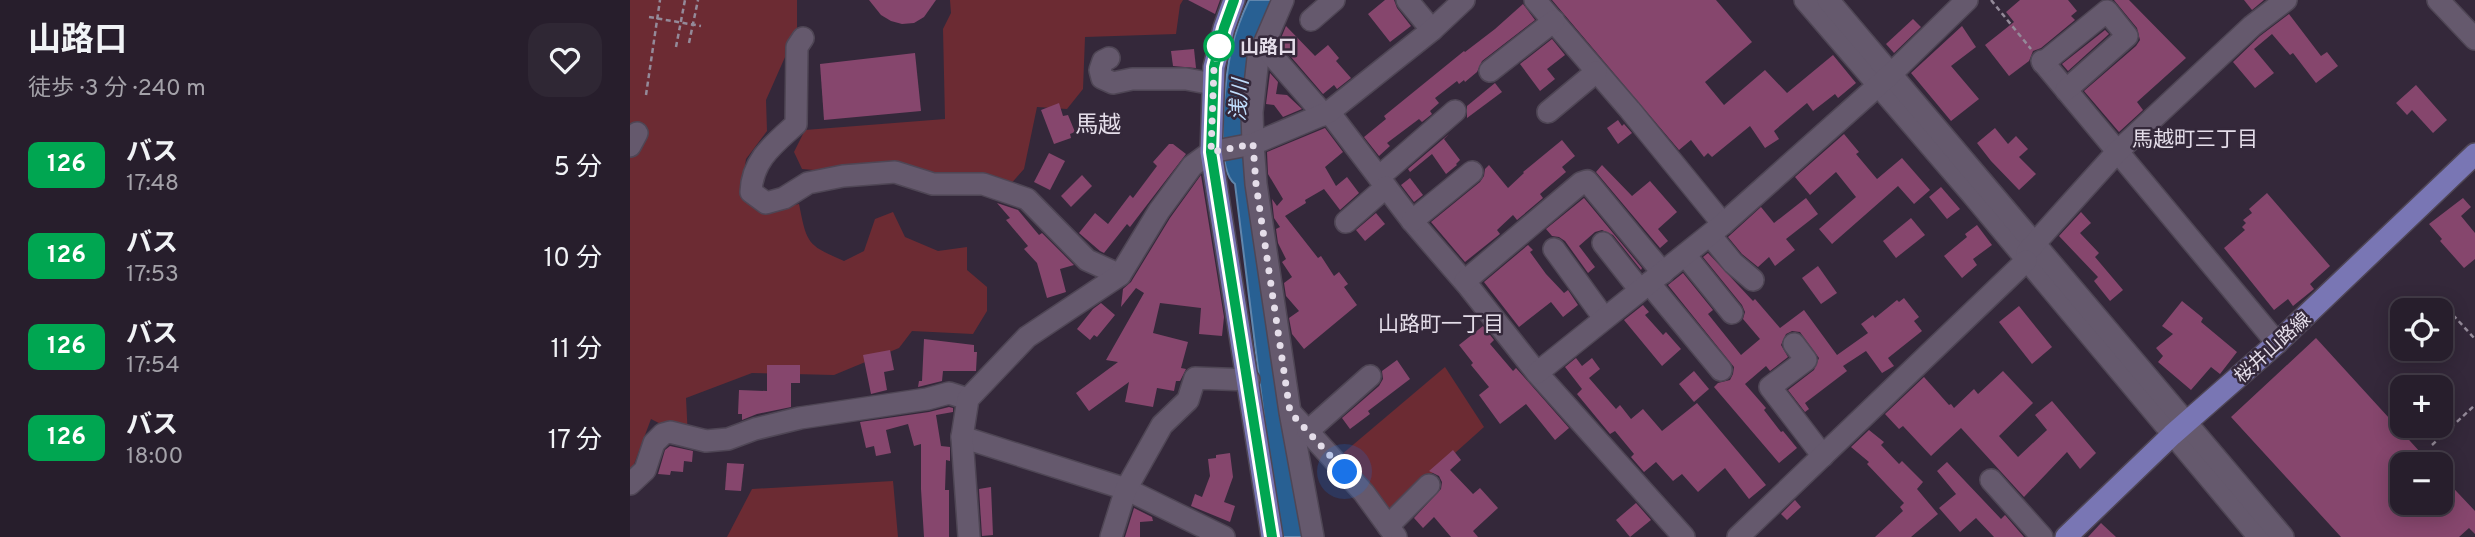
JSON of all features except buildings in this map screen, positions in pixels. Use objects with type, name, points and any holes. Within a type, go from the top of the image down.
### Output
[{"type":"main road","points":[[1234,0],[1214,67],[1213,84],[1218,150],[1272,537]]},
{"type":"main road","name":"桜井山路線","points":[[2066,537],[2180,429],[2277,343],[2475,154]]},
{"type":"street","points":[[1283,0],[1258,58],[1252,112],[1253,144],[1256,184],[1290,412],[1313,537]]},
{"type":"street","points":[[1311,20],[1334,0]]},
{"type":"street","points":[[1407,0],[1432,30]]},
{"type":"street","points":[[969,537],[962,437],[968,399],[1027,337],[1120,275],[1159,211],[1192,166],[1218,150],[1253,144],[1326,113],[1432,30],[1464,0]]},
{"type":"street","points":[[1535,0],[1596,72],[1716,230],[1732,263],[1753,280]]},
{"type":"street","points":[[1805,0],[1884,81],[2028,254],[2180,429],[2283,537]]},
{"type":"street","points":[[1828,0],[1884,81]]},
{"type":"street","points":[[1537,373],[1716,230],[1884,81],[1967,0]]},
{"type":"street","points":[[1738,537],[2028,254],[2117,152],[2252,26],[2286,0]]},
{"type":"street","points":[[2438,0],[2475,39]]},
{"type":"street","points":[[2066,90],[2127,36],[2107,11],[2042,62],[2277,343]]},
{"type":"street","points":[[1490,71],[1554,21]]},
{"type":"street","points":[[803,38],[797,47],[796,124],[763,153],[751,177],[751,192],[766,203],[784,198],[808,183],[843,176],[895,172],[933,184],[983,184],[1027,199],[1087,260],[1120,275]]},
{"type":"street","points":[[1263,45],[1326,113],[1537,373],[1684,537]]},
{"type":"street","points":[[1109,58],[1103,61],[1100,70],[1102,78],[1112,83],[1132,79],[1186,79],[1213,84]]},
{"type":"street","points":[[1548,112],[1596,72]]},
{"type":"street","points":[[1346,222],[1455,111]]},
{"type":"street","points":[[1412,221],[1472,172]]},
{"type":"street","points":[[1465,281],[1581,183],[1587,181],[1651,282],[1721,370]]},
{"type":"street","points":[[1603,243],[1651,282]]},
{"type":"street","points":[[1554,249],[1604,318]]},
{"type":"street","points":[[1685,255],[1732,313]]},
{"type":"street","points":[[1794,344],[1806,360],[1770,387],[1823,456]]},
{"type":"street","points":[[1308,431],[1370,376]]},
{"type":"street","points":[[1111,537],[1126,489],[1162,425],[1188,400],[1195,378],[1249,380]]},
{"type":"street","points":[[630,484],[645,470],[654,443],[663,434],[670,432],[706,441],[728,439],[800,418],[927,399],[948,393],[968,399]]},
{"type":"street","points":[[1290,412],[1364,493],[1392,531],[1429,485]]},
{"type":"street","points":[[2180,429],[2259,537]]},
{"type":"street","points":[[962,437],[1126,489],[1224,537]]},
{"type":"street","points":[[1991,480],[2042,537]]},
{"type":"path","points":[[646,95],[660,0]]},
{"type":"path","points":[[676,47],[685,0]]},
{"type":"path","points":[[689,43],[698,0]]},
{"type":"path","points":[[1991,0],[2042,62]]},
{"type":"path","points":[[649,17],[701,26]]},
{"type":"path","points":[[2453,315],[2475,339]]},
{"type":"path","points":[[2431,445],[2475,405]]},
{"type":"shaded area","points":[[630,0],[797,0],[797,30],[766,100],[767,131],[746,159],[743,181],[765,211],[799,204],[804,228],[811,242],[822,251],[844,261],[864,251],[875,219],[893,212],[905,237],[938,251],[967,247],[967,270],[987,287],[987,311],[973,334],[912,331],[899,348],[834,375],[752,373],[686,398],[688,438],[651,419],[630,475]]},
{"type":"shaded area","points":[[950,0],[1183,0],[1176,34],[1085,37],[1083,89],[1067,109],[1037,107],[1024,169],[1009,186],[802,169],[794,152],[805,130],[945,119],[943,29],[951,13]]},
{"type":"shaded area","points":[[1445,367],[1484,427],[1388,513],[1341,455]]},
{"type":"shaded area","points":[[893,481],[898,537],[727,537],[752,489]]},
{"type":"water","name":"浅川","points":[[1249,0],[1278,0],[1252,74],[1304,537],[1279,537],[1235,184],[1228,175],[1224,159],[1223,118],[1230,58],[1237,28]]},
{"type":"bus line","name":"126","points":[[1234,0],[1214,67],[1211,152],[1272,537]]},
{"type":"place","name":"山路口","points":[[1219,46]]},
{"type":"district","name":"馬越","points":[[1098,124]]},
{"type":"district","name":"馬越町三丁目","points":[[2195,139]]},
{"type":"district","name":"山路町一丁目","points":[[1441,324]]},
{"type":"route","points":[[1219,46],[1214,67],[1211,152],[1253,144],[1256,184],[1290,412],[1345,472]]}]
